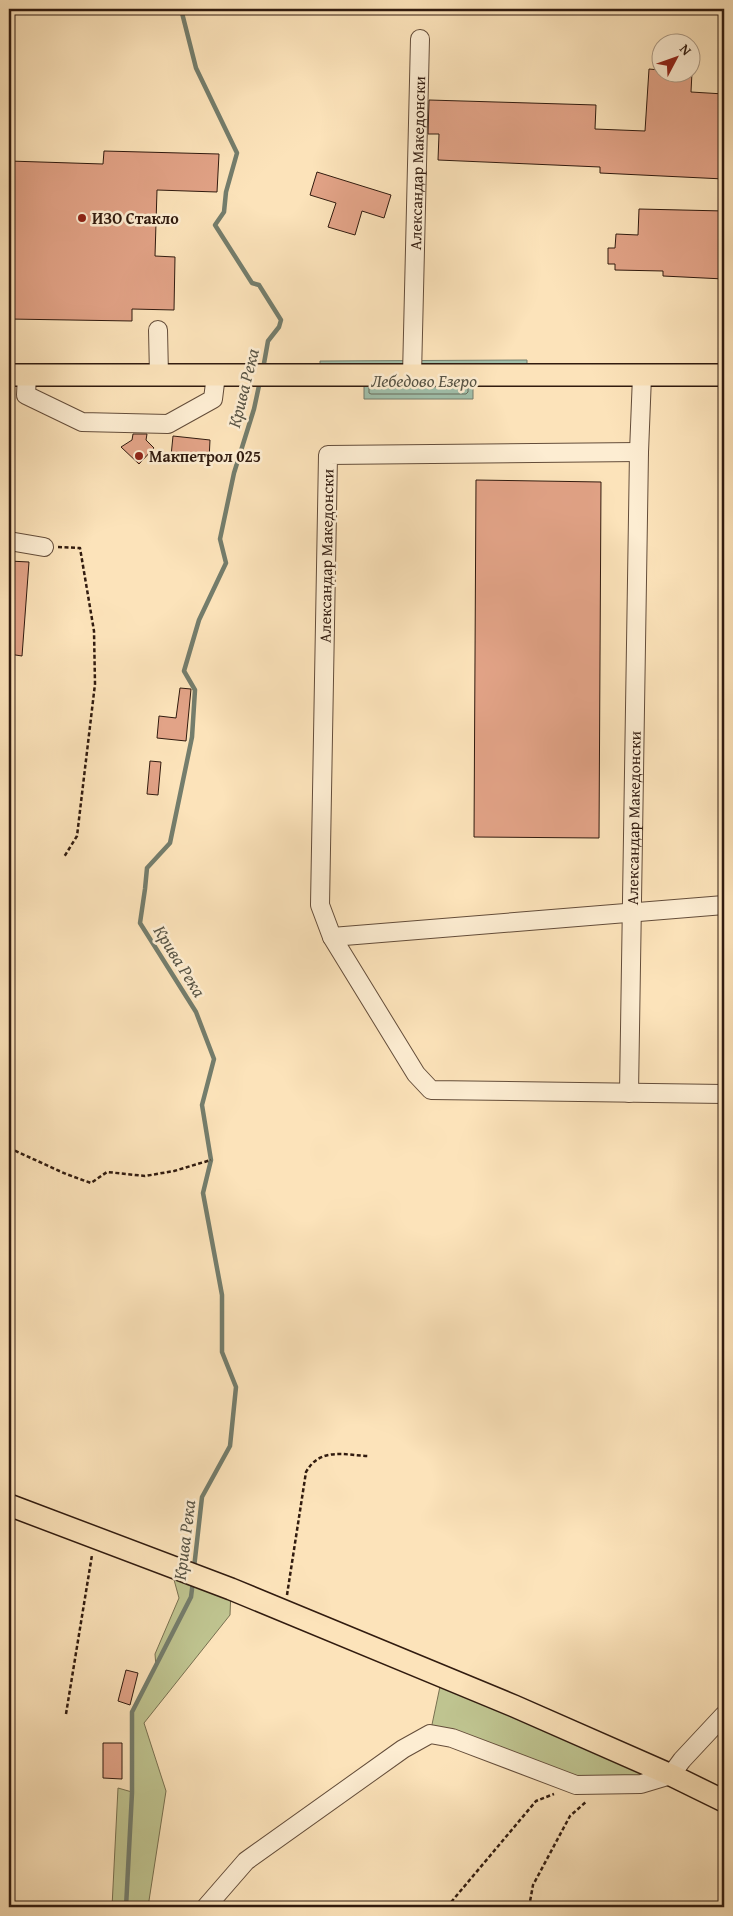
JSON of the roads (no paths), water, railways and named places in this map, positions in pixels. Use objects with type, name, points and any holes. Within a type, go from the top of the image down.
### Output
[{"type":"main road","points":[[18,375],[724,375]]},
{"type":"main road","points":[[9,1505],[231,1589],[514,1706],[724,1800]]},
{"type":"lane","name":"Александар Македонски","points":[[412,375],[420,39]]},
{"type":"lane","points":[[158,330],[159,375]]},
{"type":"lane","points":[[18,375],[26,395],[82,422],[168,424],[213,399],[216,375]]},
{"type":"lane","name":"Александар Македонски","points":[[629,1093],[639,452],[642,376]]},
{"type":"lane","name":"Александар Македонски","points":[[639,452],[328,455],[320,905],[332,937],[416,1074],[431,1090],[724,1094]]},
{"type":"lane","points":[[9,542],[44,547]]},
{"type":"lane","name":"Александар Македонски","points":[[332,937],[724,905]]},
{"type":"lane","points":[[206,1907],[246,1861],[403,1748],[430,1734],[452,1738],[576,1785],[641,1784],[671,1775],[682,1760],[724,1715]]},
{"type":"water","name":"Лебедово Езеро","points":[[527,360],[527,385],[473,386],[473,399],[364,399],[364,386],[320,386],[320,361]]},
{"type":"waterway","name":"Крива Река","points":[[181,9],[196,68],[237,153],[226,192],[224,212],[215,225],[252,283],[259,285],[281,320],[279,327],[268,341],[263,369]]},
{"type":"waterway","name":"Крива Река","points":[[194,1568],[202,1497],[230,1446],[236,1387],[222,1352],[222,1295],[203,1193],[211,1160],[202,1105],[214,1059],[196,1012],[140,923],[147,868],[170,843],[192,737],[195,690],[184,671],[199,620],[226,563],[220,539],[234,473],[254,409],[260,381]]},
{"type":"waterway","name":"Крива Река","points":[[126,1907],[132,1793],[132,1712],[191,1597],[193,1581]]},
{"type":"place","name":"ИЗО Стакло","points":[[82,218]]},
{"type":"place","name":"Макпетрол 025","points":[[139,456]]}]
